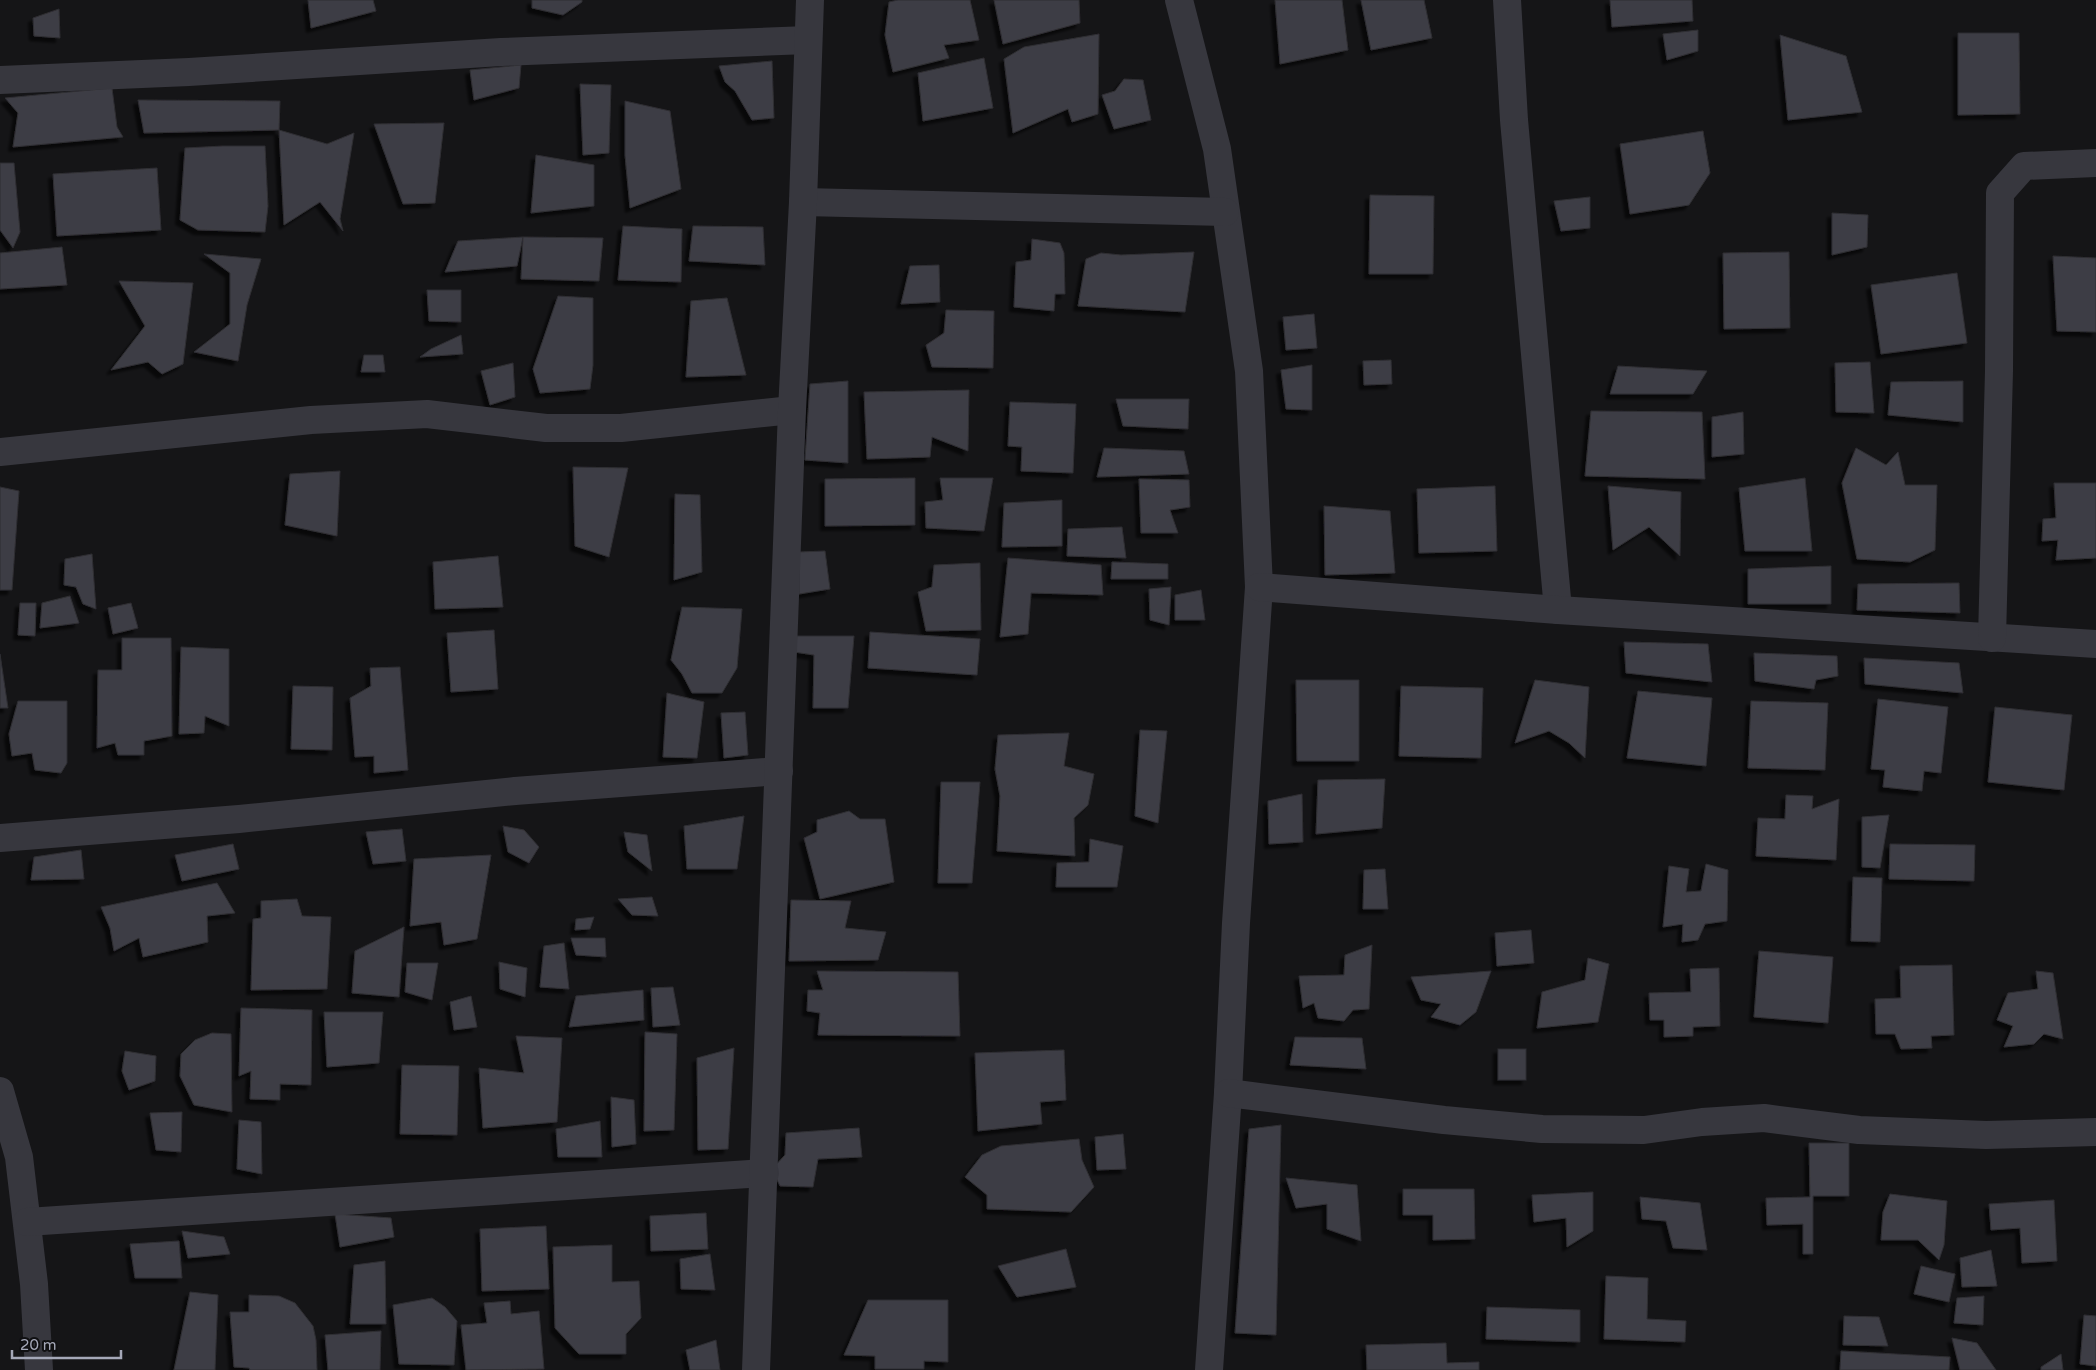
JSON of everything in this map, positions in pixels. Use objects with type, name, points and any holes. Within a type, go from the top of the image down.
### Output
[{"type":"street","points":[[756,1370],[765,1173],[792,410],[803,202],[810,0]]},
{"type":"street","points":[[1179,0],[1217,149],[1249,371],[1259,587],[1236,923],[1228,1093],[1209,1370]]},
{"type":"street","points":[[1507,0],[1514,120],[1558,610]]},
{"type":"street","points":[[0,80],[189,72],[501,52],[808,40]]},
{"type":"street","points":[[1992,638],[1999,371],[2000,193],[2024,166],[2096,163]]},
{"type":"street","points":[[803,202],[1225,212]]},
{"type":"street","points":[[0,452],[311,420],[427,414],[546,428],[621,428],[792,410]]},
{"type":"street","points":[[1259,587],[1558,610],[2096,644]]},
{"type":"street","points":[[0,838],[239,818],[515,791],[779,771]]},
{"type":"street","points":[[0,1091],[19,1157],[34,1284],[39,1370]]},
{"type":"street","points":[[1228,1093],[1444,1120],[1542,1130],[1644,1130],[1702,1122],[1764,1118],[1859,1130],[1986,1135],[2096,1132]]},
{"type":"street","points":[[27,1222],[765,1173]]},
{"type":"building","points":[[308,0],[373,0],[376,11],[311,28]]},
{"type":"building","points":[[532,0],[582,0],[582,2],[563,15],[532,8]]},
{"type":"building","points":[[898,0],[970,0],[979,40],[944,45],[949,58],[893,72],[885,35],[889,2]]},
{"type":"building","points":[[994,0],[1079,0],[1080,23],[1003,44]]},
{"type":"building","points":[[1275,0],[1342,0],[1348,50],[1280,64]]},
{"type":"building","points":[[1361,0],[1424,0],[1432,38],[1371,50]]},
{"type":"building","points":[[1610,0],[1692,0],[1693,21],[1612,27]]},
{"type":"building","points":[[59,9],[60,38],[34,36],[33,18]]},
{"type":"building","points":[[1698,30],[1698,51],[1667,60],[1663,34]]},
{"type":"building","points":[[1958,33],[2019,33],[2020,114],[1958,115]]},
{"type":"building","points":[[1099,34],[1098,114],[1072,122],[1068,109],[1013,133],[1004,59],[1024,47]]},
{"type":"building","points":[[1780,35],[1846,56],[1862,112],[1788,120]]},
{"type":"building","points":[[984,58],[993,108],[923,121],[918,73]]},
{"type":"building","points":[[772,61],[774,118],[752,120],[735,91],[725,82],[719,66]]},
{"type":"building","points":[[521,65],[519,88],[474,100],[470,70]]},
{"type":"building","points":[[1124,79],[1143,80],[1151,120],[1114,129],[1102,95],[1115,91]]},
{"type":"building","points":[[580,84],[611,85],[609,153],[583,155]]},
{"type":"building","points":[[112,88],[117,127],[123,137],[13,147],[18,113],[5,98]]},
{"type":"building","points":[[138,100],[280,101],[279,130],[144,133]]},
{"type":"building","points":[[625,101],[670,111],[681,189],[630,208],[625,155]]},
{"type":"building","points":[[444,123],[435,203],[403,204],[374,124]]},
{"type":"building","points":[[279,130],[327,144],[354,133],[340,219],[343,231],[320,202],[284,225]]},
{"type":"building","points":[[1703,131],[1710,173],[1689,205],[1630,214],[1620,144]]},
{"type":"building","points":[[265,146],[268,206],[265,232],[198,230],[180,220],[185,148]]},
{"type":"building","points":[[536,155],[594,165],[594,206],[531,213]]},
{"type":"building","points":[[0,163],[14,163],[20,232],[13,248],[0,230]]},
{"type":"building","points":[[157,168],[161,230],[57,236],[53,174]]},
{"type":"building","points":[[1370,195],[1434,196],[1433,274],[1369,274]]},
{"type":"building","points":[[1590,197],[1590,228],[1561,231],[1554,201]]},
{"type":"building","points":[[1832,213],[1868,215],[1867,247],[1832,255]]},
{"type":"building","points":[[623,226],[682,229],[681,282],[618,280]]},
{"type":"building","points":[[693,226],[763,227],[765,265],[689,261]]},
{"type":"building","points":[[523,237],[517,266],[445,272],[458,241]]},
{"type":"building","points":[[523,237],[603,238],[599,281],[521,279]]},
{"type":"building","points":[[1032,239],[1060,243],[1064,253],[1065,294],[1055,294],[1054,311],[1014,307],[1016,262],[1031,260]]},
{"type":"building","points":[[62,247],[67,285],[0,289],[0,253]]},
{"type":"building","points":[[1194,252],[1185,312],[1078,306],[1086,259],[1101,253],[1121,255]]},
{"type":"building","points":[[1789,252],[1790,328],[1724,329],[1723,253]]},
{"type":"building","points":[[204,254],[261,259],[247,305],[238,361],[194,352],[230,324],[230,273]]},
{"type":"building","points":[[2053,256],[2096,258],[2096,332],[2057,331]]},
{"type":"building","points":[[939,265],[940,302],[901,304],[910,266]]},
{"type":"building","points":[[1957,273],[1967,343],[1881,354],[1871,285]]},
{"type":"building","points":[[119,281],[193,283],[183,364],[162,374],[148,362],[111,370],[145,326]]},
{"type":"building","points":[[427,290],[461,290],[461,322],[429,321]]},
{"type":"building","points":[[558,296],[593,298],[593,365],[590,389],[540,393],[533,369]]},
{"type":"building","points":[[727,298],[746,375],[686,377],[691,301]]},
{"type":"building","points":[[946,310],[994,311],[993,368],[932,367],[926,345],[944,333]]},
{"type":"building","points":[[1314,314],[1317,348],[1286,350],[1283,317]]},
{"type":"building","points":[[461,335],[463,354],[420,357],[431,349]]},
{"type":"building","points":[[364,355],[383,355],[385,372],[361,372]]},
{"type":"building","points":[[1391,360],[1392,384],[1364,385],[1363,361]]},
{"type":"building","points":[[1870,362],[1874,413],[1836,412],[1835,363]]},
{"type":"building","points":[[513,363],[515,397],[490,405],[481,371]]},
{"type":"building","points":[[1312,365],[1312,410],[1286,409],[1281,370]]},
{"type":"building","points":[[1618,366],[1707,371],[1693,394],[1610,394]]},
{"type":"building","points":[[848,381],[848,463],[805,460],[810,384]]},
{"type":"building","points":[[1963,381],[1963,422],[1888,415],[1891,382]]},
{"type":"building","points":[[969,390],[968,451],[932,437],[930,457],[867,459],[864,392]]},
{"type":"building","points":[[1116,399],[1189,399],[1188,429],[1123,426]]},
{"type":"building","points":[[1010,402],[1076,404],[1073,473],[1021,471],[1022,447],[1008,446]]},
{"type":"building","points":[[1591,411],[1702,412],[1705,479],[1585,476]]},
{"type":"building","points":[[1743,412],[1744,454],[1712,457],[1712,417]]},
{"type":"building","points":[[1104,448],[1184,451],[1189,474],[1097,477]]},
{"type":"building","points":[[1856,448],[1886,465],[1898,452],[1905,485],[1937,485],[1935,550],[1910,562],[1857,559],[1842,483]]},
{"type":"building","points":[[573,467],[628,468],[609,557],[575,546]]},
{"type":"building","points":[[340,471],[337,536],[285,525],[290,474]]},
{"type":"building","points":[[915,478],[915,525],[825,526],[825,479]]},
{"type":"building","points":[[940,478],[993,478],[984,531],[926,528],[925,502],[943,500]]},
{"type":"building","points":[[1805,478],[1812,551],[1745,551],[1739,488]]},
{"type":"building","points":[[1139,479],[1189,480],[1190,507],[1170,510],[1178,533],[1141,533]]},
{"type":"building","points":[[2054,483],[2096,483],[2096,558],[2056,560],[2058,540],[2042,541],[2043,519],[2056,518]]},
{"type":"building","points":[[1495,486],[1497,551],[1419,553],[1417,489]]},
{"type":"building","points":[[1608,486],[1681,492],[1680,556],[1649,527],[1613,550]]},
{"type":"building","points":[[0,487],[19,491],[12,590],[0,590]]},
{"type":"building","points":[[675,494],[700,495],[702,572],[674,580]]},
{"type":"building","points":[[1062,500],[1062,546],[1002,547],[1004,503]]},
{"type":"building","points":[[1324,506],[1390,511],[1395,573],[1325,575]]},
{"type":"building","points":[[1122,527],[1126,558],[1067,556],[1068,529]]},
{"type":"building","points":[[825,551],[830,589],[799,594],[799,552]]},
{"type":"building","points":[[92,554],[96,609],[83,604],[76,587],[64,585],[65,559]]},
{"type":"building","points":[[498,556],[503,607],[435,609],[433,562]]},
{"type":"building","points":[[1008,558],[1101,565],[1103,595],[1031,593],[1028,634],[1000,637]]},
{"type":"building","points":[[1112,562],[1168,564],[1168,579],[1111,579]]},
{"type":"building","points":[[980,563],[981,630],[926,631],[918,592],[932,587],[934,565]]},
{"type":"building","points":[[1831,566],[1831,604],[1748,604],[1748,569]]},
{"type":"building","points":[[1959,583],[1960,613],[1857,610],[1858,584]]},
{"type":"building","points":[[1171,587],[1169,625],[1150,620],[1149,589]]},
{"type":"building","points":[[1201,590],[1205,620],[1175,620],[1175,595]]},
{"type":"building","points":[[70,596],[79,623],[40,628],[42,603]]},
{"type":"building","points":[[20,603],[36,603],[35,636],[18,635]]},
{"type":"building","points":[[131,603],[138,628],[113,634],[108,608]]},
{"type":"building","points":[[682,607],[742,609],[737,668],[722,693],[692,693],[682,674],[671,660]]},
{"type":"building","points":[[494,630],[498,689],[451,692],[447,633]]},
{"type":"building","points":[[870,632],[980,639],[977,675],[868,668]]},
{"type":"building","points":[[797,636],[854,636],[848,708],[813,708],[814,655],[794,652]]},
{"type":"building","points":[[122,638],[171,638],[172,736],[144,741],[144,755],[118,755],[115,743],[97,748],[98,670],[122,670]]},
{"type":"building","points":[[1624,642],[1708,644],[1712,682],[1626,673]]},
{"type":"building","points":[[181,647],[229,649],[229,726],[205,716],[204,733],[179,734]]},
{"type":"building","points":[[1754,653],[1837,656],[1838,676],[1816,680],[1814,689],[1755,681]]},
{"type":"building","points":[[0,654],[8,708],[0,708]]},
{"type":"building","points":[[1864,658],[1959,663],[1963,693],[1865,684]]},
{"type":"building","points":[[400,667],[408,770],[374,773],[374,756],[355,757],[350,698],[371,686],[370,668]]},
{"type":"building","points":[[1296,680],[1359,680],[1359,761],[1297,761]]},
{"type":"building","points":[[1535,680],[1589,687],[1585,758],[1569,743],[1549,731],[1515,743]]},
{"type":"building","points":[[293,686],[333,687],[332,750],[291,749]]},
{"type":"building","points":[[1401,686],[1483,688],[1481,758],[1399,756]]},
{"type":"building","points":[[1638,691],[1712,698],[1706,766],[1627,758]]},
{"type":"building","points":[[667,693],[704,702],[697,758],[663,757]]},
{"type":"building","points":[[1878,699],[1948,707],[1941,773],[1924,771],[1922,791],[1883,787],[1885,770],[1871,769]]},
{"type":"building","points":[[18,701],[67,701],[67,763],[61,773],[35,770],[32,753],[12,756],[9,734]]},
{"type":"building","points":[[1751,701],[1828,703],[1825,770],[1748,768]]},
{"type":"building","points":[[1995,707],[2072,715],[2064,790],[1988,782]]},
{"type":"building","points":[[745,712],[748,755],[724,758],[721,713]]},
{"type":"building","points":[[1140,730],[1167,731],[1158,823],[1135,816]]},
{"type":"building","points":[[1069,733],[1064,766],[1094,774],[1088,805],[1074,818],[1075,856],[997,851],[1000,796],[995,769],[998,735]]},
{"type":"building","points":[[1385,779],[1382,828],[1316,834],[1318,780]]},
{"type":"building","points":[[941,782],[980,782],[972,883],[938,883]]},
{"type":"building","points":[[1302,794],[1303,842],[1269,844],[1268,801]]},
{"type":"building","points":[[1786,795],[1813,796],[1812,809],[1839,799],[1836,860],[1756,856],[1758,818],[1785,819]]},
{"type":"building","points":[[849,811],[860,819],[885,819],[894,882],[820,899],[804,838],[817,832],[817,820]]},
{"type":"building","points":[[1889,815],[1880,868],[1862,867],[1862,817]]},
{"type":"building","points":[[744,816],[737,869],[687,869],[684,826]]},
{"type":"building","points":[[503,826],[524,830],[539,847],[529,863],[508,852]]},
{"type":"building","points":[[402,829],[406,861],[373,864],[366,832]]},
{"type":"building","points":[[624,832],[647,835],[652,871],[628,852]]},
{"type":"building","points":[[1090,839],[1123,846],[1117,887],[1056,887],[1057,863],[1089,862]]},
{"type":"building","points":[[233,844],[239,869],[182,881],[175,855]]},
{"type":"building","points":[[1890,844],[1975,845],[1974,881],[1889,879]]},
{"type":"building","points":[[81,850],[84,879],[31,880],[34,857]]},
{"type":"building","points":[[491,855],[477,939],[444,945],[441,922],[410,926],[414,859]]},
{"type":"building","points":[[1706,864],[1728,870],[1727,921],[1705,924],[1698,940],[1682,942],[1683,924],[1663,927],[1669,866],[1689,869],[1686,892],[1701,891]]},
{"type":"building","points":[[1385,869],[1388,909],[1363,909],[1364,870]]},
{"type":"building","points":[[1853,877],[1882,878],[1880,942],[1851,941]]},
{"type":"building","points":[[217,883],[235,913],[207,916],[208,942],[143,957],[139,938],[114,951],[110,928],[101,907]]},
{"type":"building","points":[[652,897],[658,916],[632,915],[618,899]]},
{"type":"building","points":[[297,899],[302,916],[331,917],[327,989],[251,990],[253,919],[261,918],[261,901]]},
{"type":"building","points":[[791,900],[851,901],[845,928],[886,932],[878,960],[789,961]]},
{"type":"building","points":[[594,917],[590,929],[575,930],[576,919]]},
{"type":"building","points":[[404,927],[399,997],[352,993],[355,951]]},
{"type":"building","points":[[1531,930],[1534,963],[1497,966],[1495,933]]},
{"type":"building","points":[[571,938],[605,938],[606,957],[576,955]]},
{"type":"building","points":[[564,943],[569,989],[540,987],[544,946]]},
{"type":"building","points":[[1372,945],[1369,1009],[1353,1010],[1344,1021],[1318,1018],[1314,1003],[1303,1008],[1299,976],[1344,975],[1345,955]]},
{"type":"building","points":[[1759,951],[1833,957],[1828,1023],[1754,1017]]},
{"type":"building","points":[[1588,958],[1609,964],[1598,1022],[1537,1028],[1542,992],[1585,980]]},
{"type":"building","points":[[499,962],[527,968],[525,997],[500,989]]},
{"type":"building","points":[[407,963],[438,963],[432,1000],[405,992]]},
{"type":"building","points":[[1952,965],[1954,1035],[1931,1036],[1932,1048],[1901,1049],[1895,1034],[1876,1034],[1875,999],[1901,998],[1900,966]]},
{"type":"building","points":[[1719,968],[1720,1026],[1693,1027],[1693,1036],[1664,1037],[1664,1020],[1650,1020],[1649,993],[1691,992],[1690,969]]},
{"type":"building","points":[[817,971],[958,972],[960,1036],[818,1035],[820,1013],[807,1011],[808,990],[823,990]]},
{"type":"building","points":[[1491,971],[1476,1012],[1460,1025],[1431,1017],[1441,1004],[1421,1000],[1411,977]]},
{"type":"building","points":[[2036,971],[2053,973],[2063,1039],[2044,1034],[2034,1044],[2004,1047],[2013,1026],[1997,1020],[2008,993],[2038,989]]},
{"type":"building","points":[[673,987],[680,1025],[653,1027],[651,988]]},
{"type":"building","points":[[643,990],[644,1020],[569,1027],[576,996]]},
{"type":"building","points":[[471,996],[477,1027],[454,1030],[450,1002]]},
{"type":"building","points":[[241,1008],[312,1010],[311,1085],[280,1084],[280,1100],[250,1099],[251,1071],[239,1076]]},
{"type":"building","points":[[324,1012],[383,1012],[379,1063],[327,1067]]},
{"type":"building","points":[[645,1032],[677,1034],[674,1130],[644,1131]]},
{"type":"building","points":[[212,1033],[231,1034],[232,1112],[194,1105],[180,1076],[181,1054],[195,1040]]},
{"type":"building","points":[[516,1036],[562,1038],[557,1122],[483,1128],[479,1068],[524,1073]]},
{"type":"building","points":[[1295,1037],[1362,1038],[1366,1069],[1290,1065]]},
{"type":"building","points":[[734,1048],[728,1149],[698,1150],[697,1058]]},
{"type":"building","points":[[1498,1049],[1526,1049],[1526,1080],[1498,1080]]},
{"type":"building","points":[[1064,1050],[1066,1100],[1040,1102],[1042,1124],[978,1131],[975,1053]]},
{"type":"building","points":[[125,1051],[156,1056],[155,1081],[129,1090],[122,1071]]},
{"type":"building","points":[[402,1065],[459,1066],[457,1135],[400,1134]]},
{"type":"building","points":[[611,1097],[634,1100],[636,1144],[612,1147]]},
{"type":"building","points":[[182,1112],[181,1152],[156,1150],[150,1113]]},
{"type":"building","points":[[239,1120],[261,1122],[262,1174],[237,1169]]},
{"type":"building","points":[[600,1121],[602,1157],[558,1157],[556,1129]]},
{"type":"building","points":[[1281,1125],[1276,1335],[1235,1333],[1249,1129]]},
{"type":"building","points":[[859,1128],[862,1157],[818,1159],[813,1187],[780,1186],[772,1169],[785,1155],[786,1133]]},
{"type":"building","points":[[1123,1134],[1126,1169],[1097,1170],[1095,1137]]},
{"type":"building","points":[[1079,1139],[1082,1160],[1094,1187],[1071,1212],[987,1209],[987,1195],[965,1177],[982,1155],[1001,1146]]},
{"type":"building","points":[[1809,1143],[1849,1143],[1849,1196],[1813,1196],[1813,1254],[1803,1254],[1803,1224],[1767,1225],[1766,1198],[1810,1197]]},
{"type":"building","points":[[1286,1178],[1357,1185],[1361,1241],[1327,1229],[1327,1204],[1296,1208]]},
{"type":"building","points":[[1403,1189],[1474,1189],[1475,1239],[1433,1240],[1433,1215],[1403,1215]]},
{"type":"building","points":[[1593,1192],[1593,1231],[1567,1247],[1566,1218],[1534,1222],[1532,1195]]},
{"type":"building","points":[[1890,1194],[1947,1201],[1944,1245],[1939,1260],[1918,1240],[1881,1240],[1883,1212]]},
{"type":"building","points":[[1640,1197],[1700,1203],[1707,1250],[1673,1248],[1666,1221],[1642,1219]]},
{"type":"building","points":[[2054,1200],[2057,1261],[2022,1263],[2020,1228],[1991,1230],[1989,1204]]},
{"type":"building","points":[[706,1213],[708,1249],[651,1251],[650,1216]]},
{"type":"building","points":[[335,1214],[391,1218],[394,1237],[340,1247]]},
{"type":"building","points":[[546,1226],[549,1289],[482,1291],[480,1229]]},
{"type":"building","points":[[182,1231],[224,1237],[230,1254],[188,1258]]},
{"type":"building","points":[[179,1241],[182,1278],[135,1278],[130,1244]]},
{"type":"building","points":[[612,1245],[612,1282],[639,1281],[641,1318],[626,1334],[626,1354],[579,1354],[555,1328],[553,1247]]},
{"type":"building","points":[[1066,1249],[1076,1287],[1017,1297],[998,1266]]},
{"type":"building","points":[[1991,1250],[1997,1286],[1962,1287],[1960,1258]]},
{"type":"building","points":[[710,1254],[715,1290],[681,1289],[680,1259]]},
{"type":"building","points":[[385,1261],[386,1324],[350,1324],[354,1265]]},
{"type":"building","points":[[1921,1266],[1955,1274],[1949,1302],[1914,1294]]},
{"type":"building","points":[[1606,1276],[1648,1278],[1647,1319],[1686,1321],[1685,1342],[1604,1339]]},
{"type":"building","points":[[190,1292],[218,1295],[215,1370],[174,1370]]},
{"type":"building","points":[[249,1295],[279,1296],[295,1303],[313,1326],[316,1340],[317,1370],[250,1370],[249,1368],[234,1367],[230,1312],[249,1312]]},
{"type":"building","points":[[1984,1296],[1983,1325],[1954,1323],[1957,1298]]},
{"type":"building","points":[[432,1298],[445,1307],[457,1321],[454,1365],[399,1364],[393,1305]]},
{"type":"building","points":[[868,1300],[948,1300],[948,1362],[924,1361],[924,1369],[875,1369],[875,1356],[844,1355]]},
{"type":"building","points":[[510,1301],[511,1314],[539,1311],[544,1369],[466,1370],[461,1325],[487,1323],[484,1303]]},
{"type":"building","points":[[1487,1307],[1580,1310],[1580,1342],[1486,1339]]},
{"type":"building","points":[[2084,1315],[2096,1316],[2096,1366],[2080,1364]]},
{"type":"building","points":[[1844,1316],[1879,1317],[1888,1346],[1843,1345]]},
{"type":"building","points":[[381,1331],[380,1370],[328,1370],[325,1335]]},
{"type":"building","points":[[1952,1338],[1977,1343],[1996,1370],[1960,1370]]},
{"type":"building","points":[[716,1340],[720,1370],[690,1370],[686,1350]]},
{"type":"building","points":[[1446,1343],[1447,1363],[1479,1362],[1479,1370],[1367,1370],[1366,1345]]},
{"type":"building","points":[[1841,1351],[1950,1357],[1949,1370],[1840,1370]]},
{"type":"building","points":[[2061,1354],[2063,1370],[2041,1370],[2041,1367]]}]
